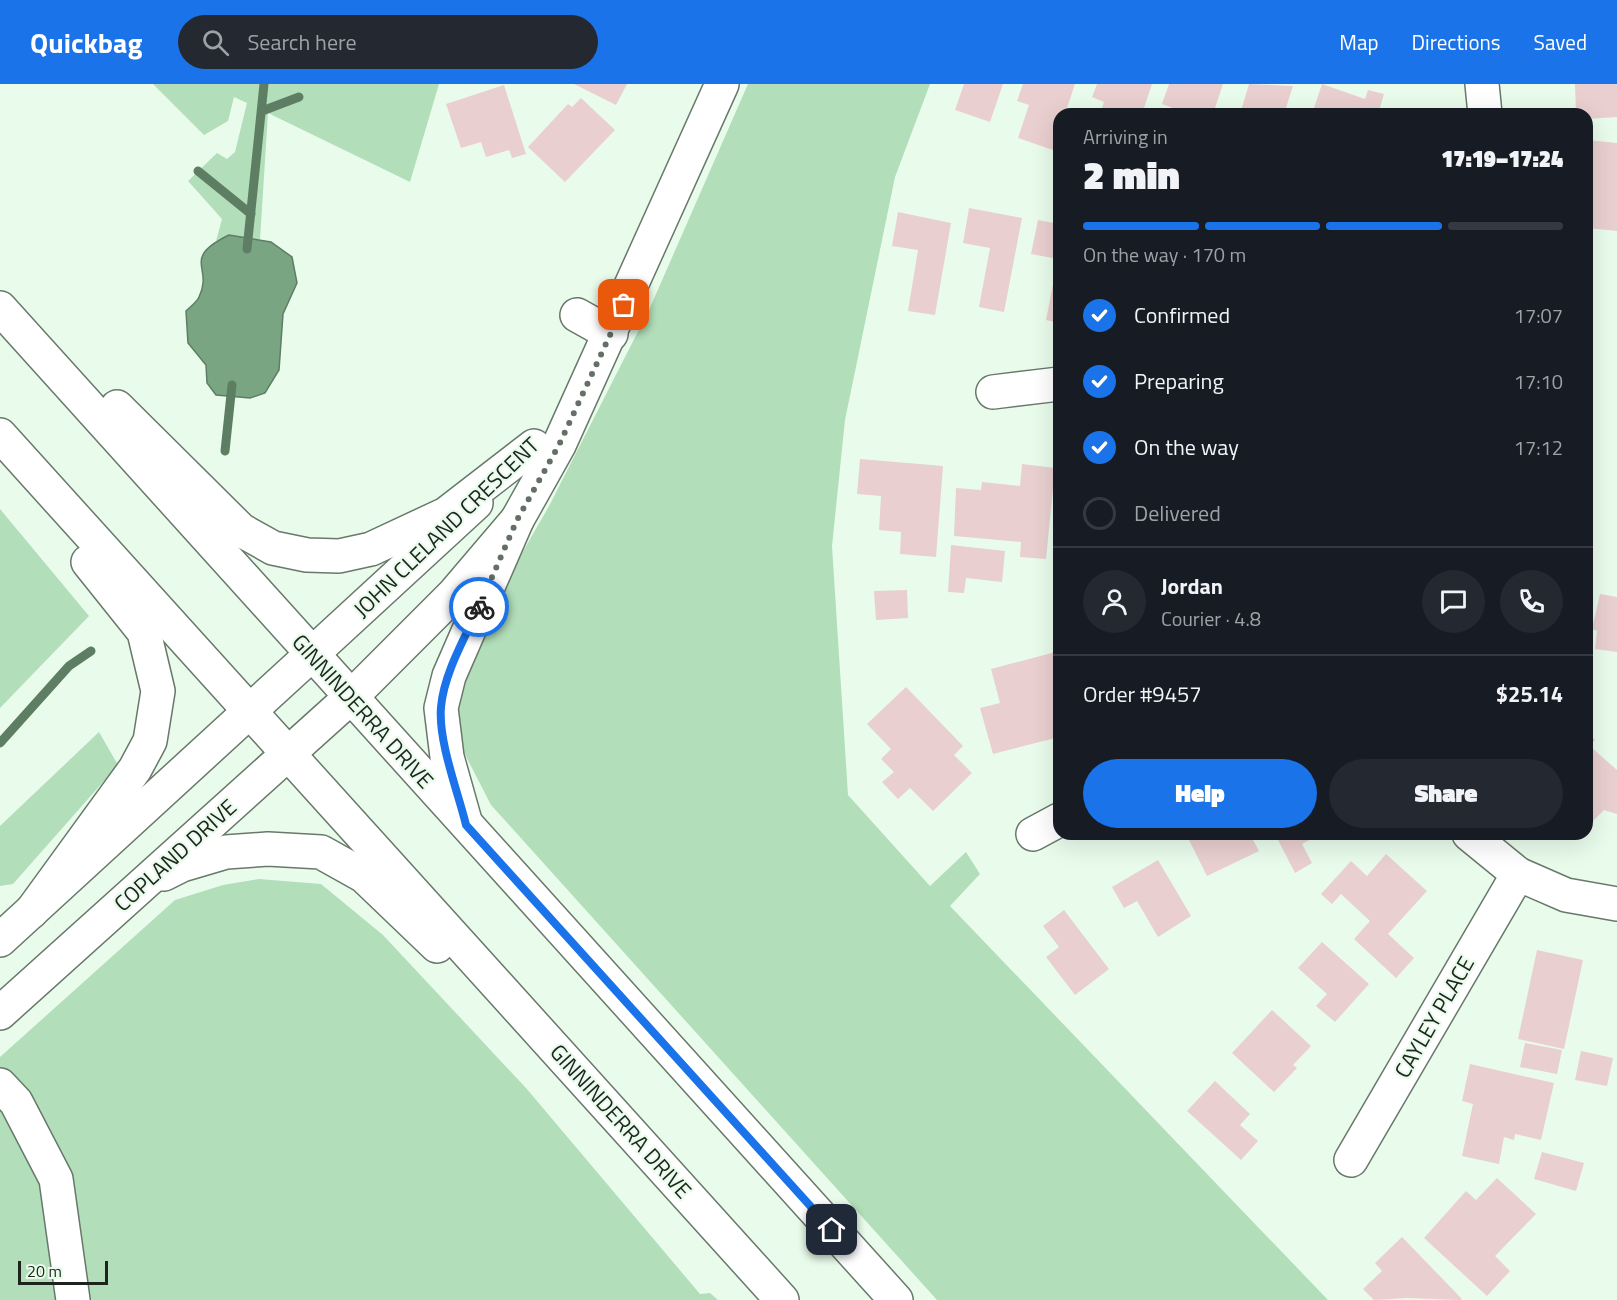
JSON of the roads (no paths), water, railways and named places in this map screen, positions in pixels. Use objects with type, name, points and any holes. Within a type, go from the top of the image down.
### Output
[{"type":"main road","name":"JOHN CLELAND CRESCENT","points":[[351,697],[454,594],[517,520],[559,445],[722,84]]},
{"type":"main road","points":[[1482,84],[1484,108]]},
{"type":"main road","points":[[0,300],[87,390],[241,530],[273,548],[307,555],[339,556],[371,549],[446,514],[534,446]]},
{"type":"main road","points":[[0,308],[51,354]]},
{"type":"main road","points":[[577,315],[610,334]]},
{"type":"main road","name":"JOHN CLELAND CRESCENT","points":[[312,654],[468,511],[534,446],[596,365]]},
{"type":"main road","points":[[993,392],[1053,385]]},
{"type":"main road","name":"GINNINDERRA DRIVE","points":[[87,390],[312,654],[896,1300]]},
{"type":"main road","points":[[6,450],[144,632],[158,692],[150,741],[135,769],[30,912]]},
{"type":"main road","name":"GINNINDERRA DRIVE","points":[[6,450],[250,711],[782,1300]]},
{"type":"main road","points":[[466,825],[447,757],[441,708],[449,676],[517,520]]},
{"type":"main road","points":[[0,940],[312,654]]},
{"type":"main road","name":"COPLAND DRIVE","points":[[0,1013],[351,697]]},
{"type":"main road","points":[[1476,840],[1518,874],[1566,895],[1617,904]]},
{"type":"main road","points":[[144,883],[182,865],[226,852],[268,849],[321,852],[364,876],[434,943],[528,1017]]},
{"type":"main road","name":"CAYLEY PLACE","points":[[1351,1160],[1518,874]]},
{"type":"main road","points":[[0,1085],[16,1102],[56,1179],[73,1300]]},
{"type":"waterway","points":[[247,249],[264,84]]},
{"type":"waterway","points":[[262,111],[299,97]]},
{"type":"waterway","points":[[198,171],[251,214]]},
{"type":"waterway","points":[[225,451],[232,385]]},
{"type":"waterway","points":[[0,743],[69,666],[91,651]]}]
